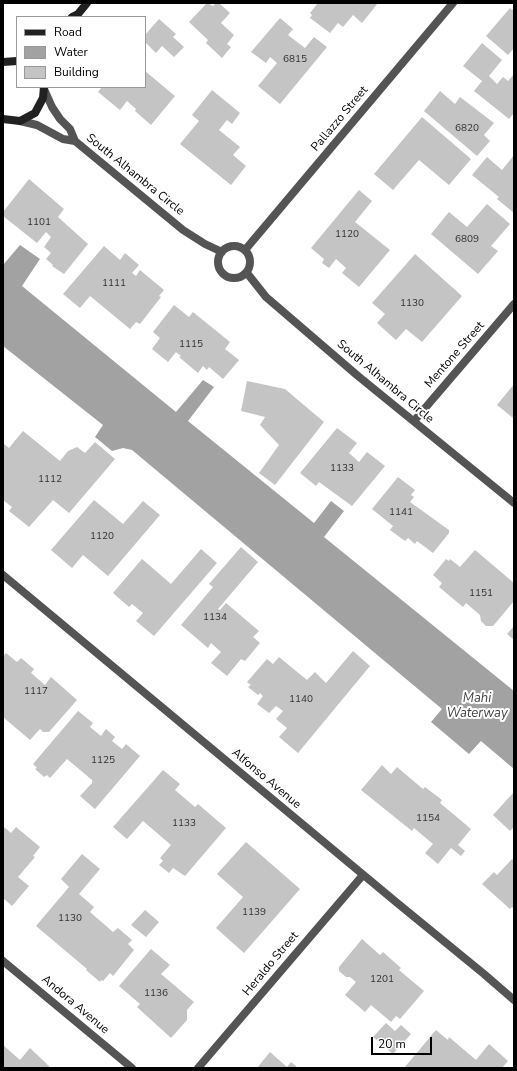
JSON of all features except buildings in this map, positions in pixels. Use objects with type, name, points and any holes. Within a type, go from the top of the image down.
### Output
[{"type":"street","points":[[76,16],[87,3]]},
{"type":"street","name":"Pallazzo Street","points":[[245,250],[453,3]]},
{"type":"street","points":[[5,122],[20,121],[31,115],[40,106],[44,88]]},
{"type":"street","name":"South Alhambra Circle","points":[[44,88],[52,107],[60,119],[70,129],[75,141],[183,230],[205,244],[222,252]]},
{"type":"street","name":"South Alhambra Circle","points":[[20,121],[37,125],[63,139],[75,141]]},
{"type":"street","points":[[233,246],[245,250],[250,259],[250,269],[247,273],[238,278],[228,278],[218,266],[219,256],[222,252],[233,246]]},
{"type":"street","name":"South Alhambra Circle","points":[[247,273],[266,297],[514,503]]},
{"type":"street","name":"Mentone Street","points":[[414,421],[514,304]]},
{"type":"street","name":"Alfonso Avenue","points":[[3,575],[514,1000]]},
{"type":"street","name":"Heraldo Street","points":[[198,1068],[362,875]]},
{"type":"street","name":"Andora Avenue","points":[[3,961],[132,1068]]},
{"type":"water","name":"Mahi Waterway","points":[[20,245],[40,259],[22,286],[176,412],[203,380],[214,387],[188,421],[314,523],[331,501],[344,511],[324,537],[514,691],[514,769],[481,741],[469,754],[431,722],[442,709],[132,450],[123,448],[112,451],[95,437],[103,425],[3,346],[3,265]]}]
